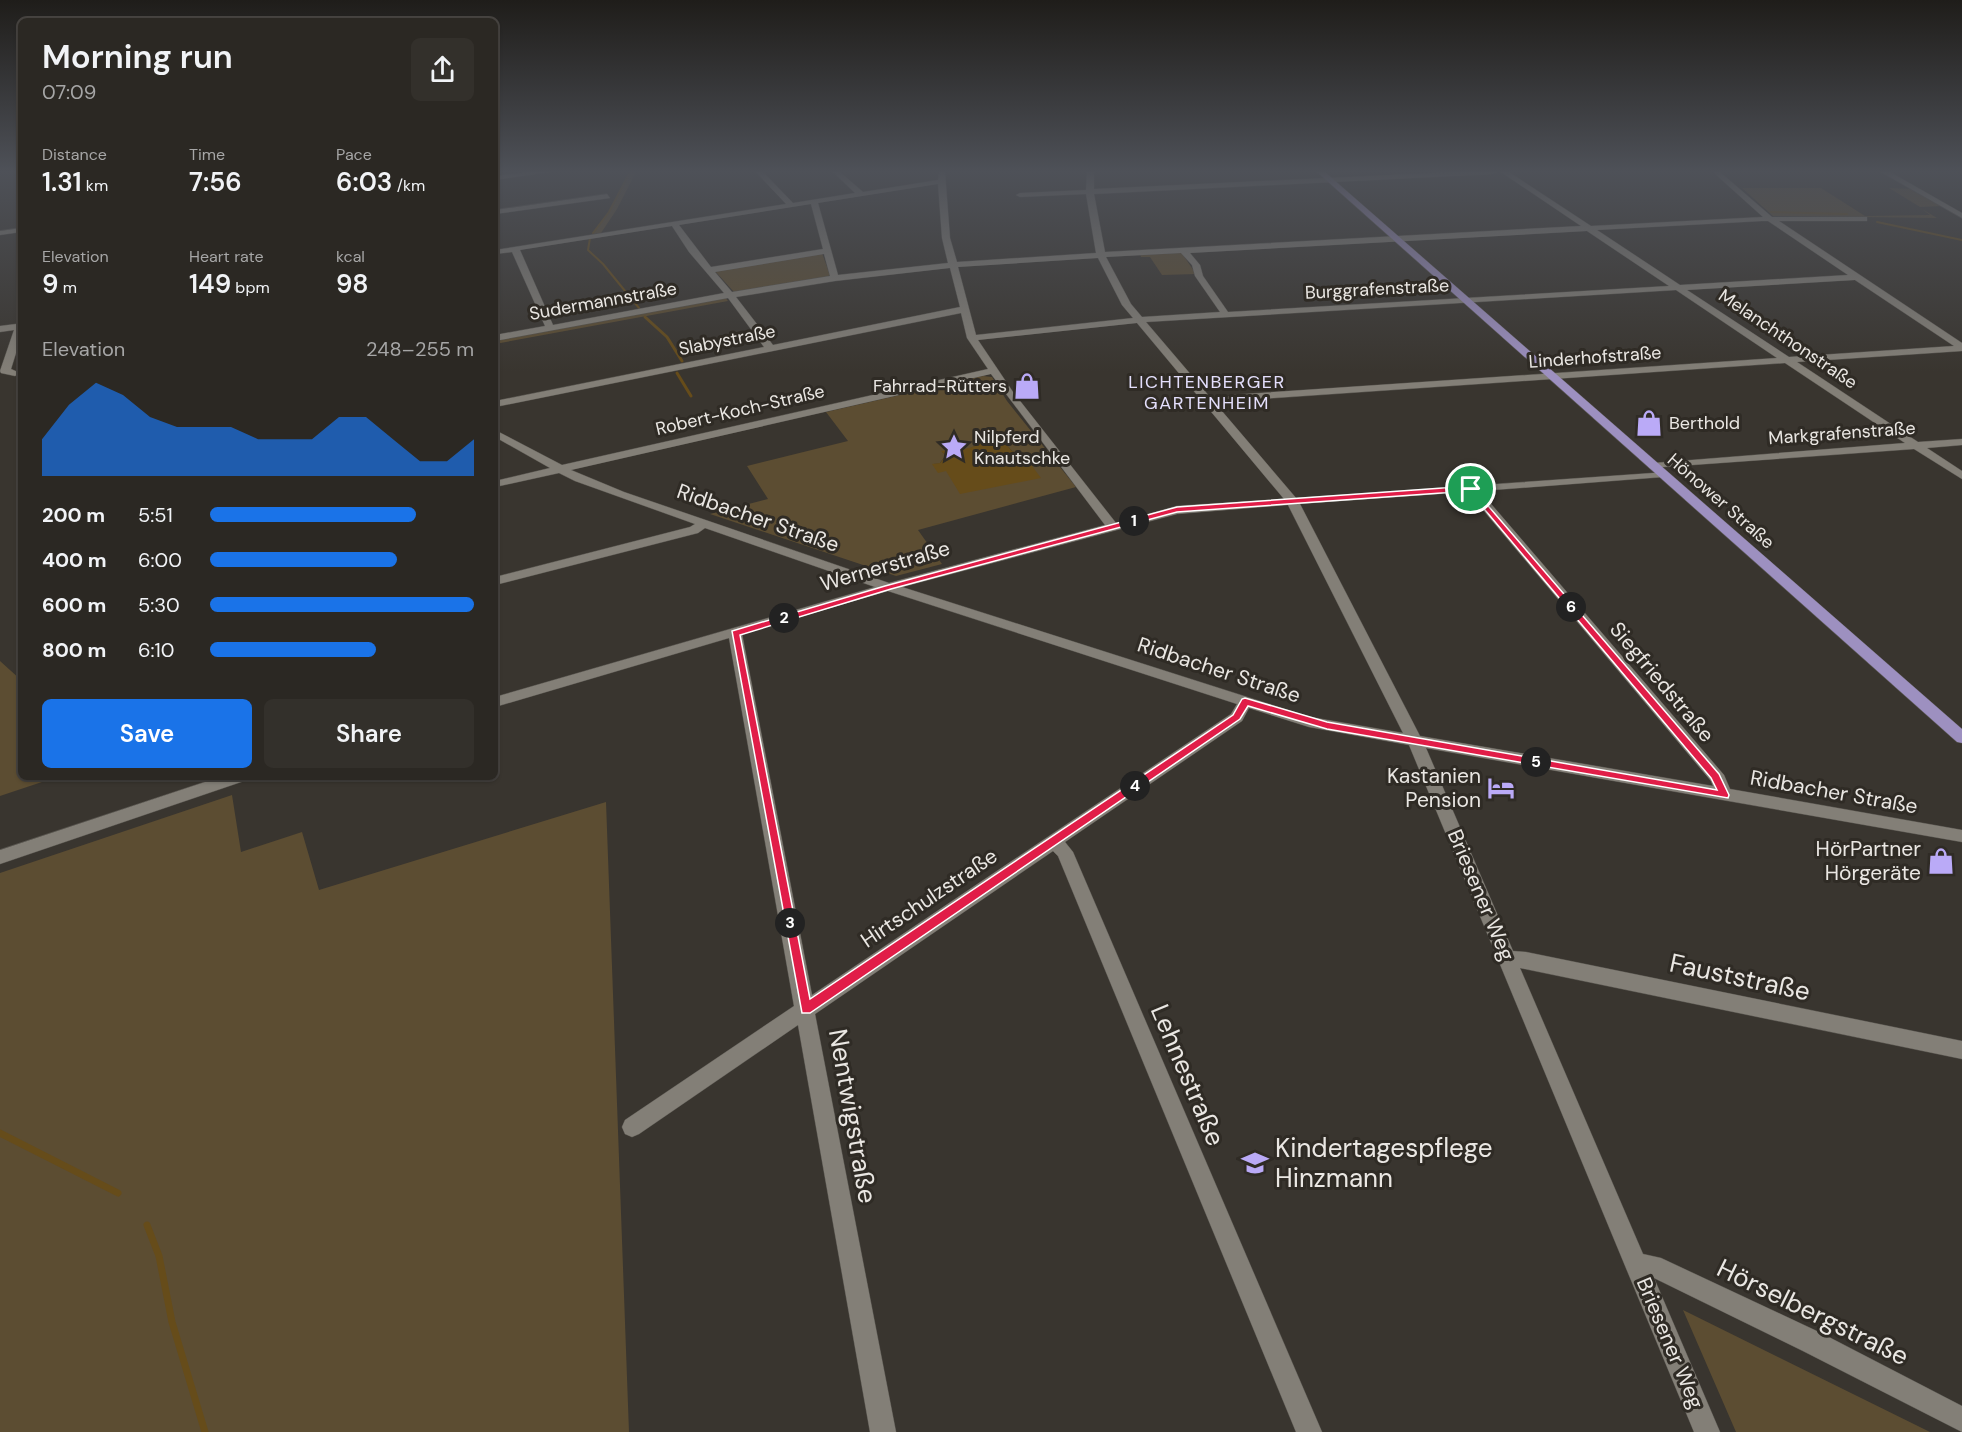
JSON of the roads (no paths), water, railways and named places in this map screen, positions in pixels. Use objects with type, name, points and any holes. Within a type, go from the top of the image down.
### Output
[{"type":"main road","name":"Hönower Straße","points":[[1398,239],[1962,738]]},
{"type":"street","points":[[498,251],[574,239]]},
{"type":"street","points":[[685,239],[770,348]]},
{"type":"street","points":[[823,239],[835,278]]},
{"type":"street","points":[[947,239],[972,338],[993,371],[1113,527]]},
{"type":"street","name":"Briesener Weg","points":[[1098,239],[1101,255],[1138,320],[1292,501],[1415,741],[1707,1432]]},
{"type":"street","name":"Sudermannstraße","points":[[498,337],[835,278],[952,266],[1101,255],[1401,239]]},
{"type":"street","name":"Melanchthonstraße","points":[[1604,239],[1962,476]]},
{"type":"street","points":[[1799,239],[1962,347]]},
{"type":"street","points":[[516,248],[550,328]]},
{"type":"street","points":[[710,270],[826,251]]},
{"type":"street","points":[[1184,251],[1196,266],[1199,276],[1226,315]]},
{"type":"street","name":"Burggrafenstraße","points":[[972,338],[1138,320],[1856,277]]},
{"type":"street","name":"Slabystraße","points":[[498,403],[965,309]]},
{"type":"street","points":[[0,329],[18,324]]},
{"type":"street","points":[[18,330],[5,371],[18,371]]},
{"type":"street","name":"Linderhofstraße","points":[[1231,398],[1962,347]]},
{"type":"street","points":[[0,381],[18,371]]},
{"type":"street","name":"Robert-Koch-Straße","points":[[498,483],[993,371]]},
{"type":"street","name":"Ridbacher Straße","points":[[498,435],[590,483],[888,587],[1309,722],[1962,836]]},
{"type":"street","name":"Markgrafenstraße","points":[[1292,501],[1471,489],[1962,442]]},
{"type":"street","name":"Siegfriedstraße","points":[[1471,489],[1716,776],[1724,795]]},
{"type":"street","name":"Wernerstraße","points":[[498,701],[888,587],[1183,509],[1292,501]]},
{"type":"street","points":[[498,580],[694,530],[704,523]]},
{"type":"street","name":"Nentwigstraße","points":[[735,633],[883,1432]]},
{"type":"street","name":"Hirtschulzstraße","points":[[632,1127],[1237,717],[1245,702]]},
{"type":"street","points":[[0,857],[229,780]]},
{"type":"street","name":"Lehnestraße","points":[[1054,842],[1065,852],[1309,1432]]},
{"type":"street","name":"Fauststraße","points":[[1508,959],[1526,960],[1962,1050]]},
{"type":"street","name":"Hörselbergstraße","points":[[1637,1265],[1653,1266],[1812,1342],[1962,1419]]},
{"type":"waterway","points":[[590,239],[588,250],[603,264],[639,308]]},
{"type":"waterway","points":[[1956,239],[1962,240]]},
{"type":"waterway","points":[[645,317],[667,337],[682,361]]},
{"type":"waterway","points":[[677,373],[691,396]]},
{"type":"waterway","points":[[0,1133],[118,1193]]},
{"type":"waterway","points":[[147,1225],[159,1256],[172,1322],[205,1432]]},
{"type":"place","name":"Fahrrad-Rütters","points":[[1027,386]]},
{"type":"place","name":"Berthold","points":[[1649,423]]},
{"type":"place","name":"Nilpferd Knautschke","points":[[954,447]]},
{"type":"place","name":"Kastanien Pension","points":[[1501,788]]},
{"type":"place","name":"HörPartner Hörgeräte","points":[[1941,861]]},
{"type":"place","name":"Kindertagespflege Hinzmann","points":[[1255,1163]]},
{"type":"district","name":"LICHTENBERGER GARTENHEIM","points":[[1207,392]]}]
